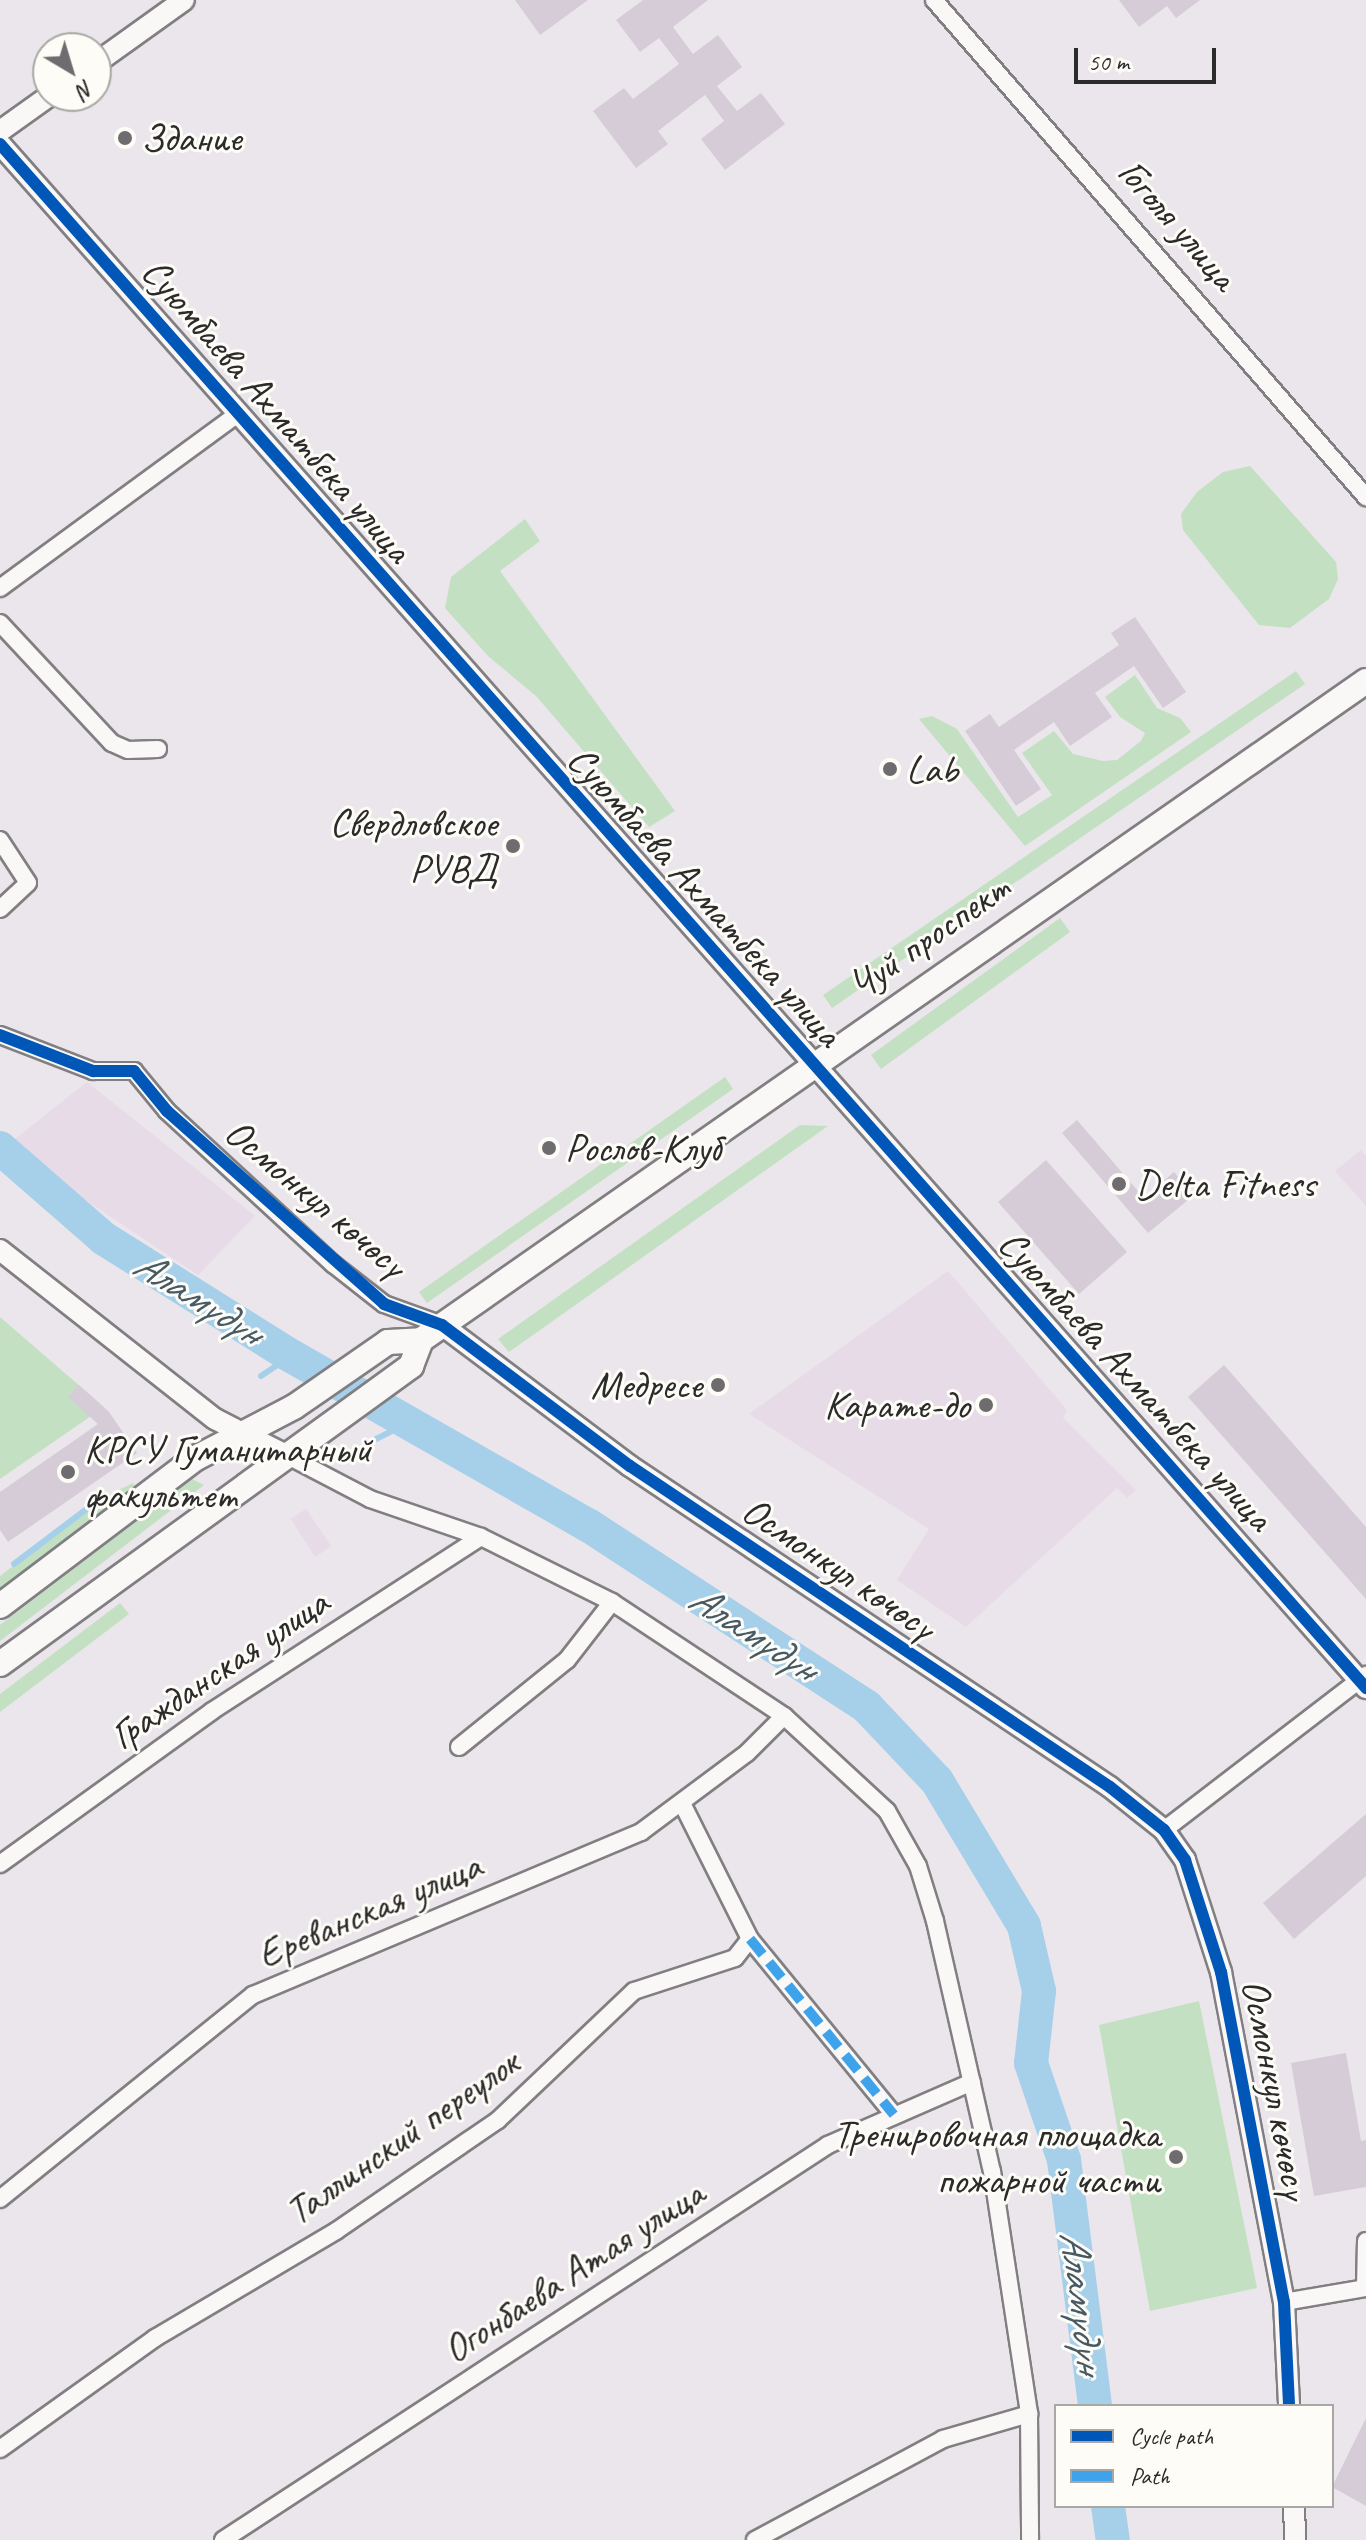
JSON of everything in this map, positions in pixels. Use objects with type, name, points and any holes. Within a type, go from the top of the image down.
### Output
[{"type":"main road","name":"Чуй проспект","points":[[421,1340],[811,1064],[1366,681]]},
{"type":"main road","points":[[0,1606],[196,1458],[249,1434],[294,1407],[388,1342],[421,1340],[411,1366],[0,1664]]},
{"type":"street","points":[[112,52],[184,0]]},
{"type":"street","name":"Гоголя улица","points":[[934,0],[1366,497]]},
{"type":"street","points":[[0,131],[32,108]]},
{"type":"street","name":"Суюмбаева Ахматбека улица","points":[[0,144],[811,1064],[1364,1681]]},
{"type":"street","points":[[0,588],[238,414]]},
{"type":"street","points":[[0,623],[112,743],[128,750],[158,749]]},
{"type":"street","points":[[0,840],[28,883],[0,909]]},
{"type":"street","name":"Осмонкул көчөсү","points":[[0,1035],[93,1071],[134,1071],[167,1111],[333,1264],[384,1304],[442,1325],[630,1466],[1164,1830],[1185,1860],[1207,1914],[1284,2302],[1289,2404]]},
{"type":"street","points":[[0,1250],[215,1419],[370,1499],[481,1537],[612,1602],[784,1716],[857,1778],[906,1840],[935,1921],[972,2082],[1009,2265],[1029,2414],[1030,2540]]},
{"type":"street","name":"Гражданская улица","points":[[0,1864],[212,1711],[481,1537]]},
{"type":"street","points":[[459,1747],[567,1660],[612,1602]]},
{"type":"street","points":[[1164,1830],[1364,1681]]},
{"type":"street","name":"Ереванская улица","points":[[0,2199],[253,1995],[641,1832],[682,1803],[784,1716]]},
{"type":"street","points":[[682,1803],[750,1939],[894,2115]]},
{"type":"street","name":"Таллинский переулок","points":[[0,2449],[155,2338],[336,2231],[498,2120],[634,1991],[735,1958],[750,1939]]},
{"type":"street","name":"Огонбаева Атая улица","points":[[223,2540],[828,2145],[972,2082]]},
{"type":"street","points":[[1284,2302],[1366,2288],[1366,2241]]},
{"type":"street","points":[[755,2540],[943,2439],[1029,2414]]},
{"type":"street","points":[[1294,2508],[1295,2540]]},
{"type":"shaded area","points":[[87,1082],[255,1216],[198,1275],[72,1191],[15,1139]]},
{"type":"shaded area","points":[[1361,1150],[1366,1156],[1366,1206],[1335,1171]]},
{"type":"shaded area","points":[[948,1271],[1067,1410],[1063,1418],[1136,1490],[1127,1498],[1117,1488],[966,1627],[897,1580],[929,1529],[749,1414]]},
{"type":"shaded area","points":[[306,1509],[331,1546],[315,1557],[291,1519]]},
{"type":"green space","points":[[1250,466],[1336,562],[1338,579],[1329,599],[1290,628],[1259,625],[1183,530],[1181,514],[1197,492],[1223,472]]},
{"type":"green space","points":[[525,519],[540,541],[500,571],[675,811],[649,827],[536,696],[488,656],[445,608],[451,577]]},
{"type":"green space","points":[[1296,671],[1305,684],[832,1008],[823,995]]},
{"type":"green space","points":[[1135,675],[1157,708],[1180,718],[1191,732],[1025,846],[919,719],[932,716],[957,729],[1018,817],[1052,795],[1022,753],[1054,731],[1073,754],[1103,761],[1117,760],[1141,741],[1145,733],[1120,717],[1105,697]]},
{"type":"green space","points":[[1060,918],[1070,932],[881,1069],[871,1055]]},
{"type":"green space","points":[[725,1077],[733,1089],[427,1303],[419,1292]]},
{"type":"green space","points":[[800,1125],[828,1126],[509,1352],[498,1339]]},
{"type":"green space","points":[[0,1317],[104,1407],[0,1479]]},
{"type":"green space","points":[[192,1479],[204,1485],[0,1641],[0,1625]]},
{"type":"green space","points":[[133,1483],[136,1490],[0,1592],[0,1576],[100,1499]]},
{"type":"green space","points":[[120,1603],[129,1614],[0,1712],[0,1694]]},
{"type":"green space","name":"Тренировочная площадка пожарной части","points":[[1199,2001],[1257,2288],[1150,2311],[1099,2025]]},
{"type":"building","points":[[515,0],[588,0],[540,35]]},
{"type":"building","points":[[643,0],[708,0],[673,27],[693,54],[718,35],[742,67],[717,86],[737,111],[761,93],[785,124],[725,170],[701,139],[724,121],[705,95],[658,131],[668,144],[636,168],[593,111],[624,88],[633,99],[679,64],[659,38],[640,52],[616,20]]},
{"type":"building","points":[[1119,0],[1200,0],[1176,18],[1167,6],[1139,27]]},
{"type":"building","points":[[1135,617],[1186,692],[1163,708],[1134,666],[1095,693],[1112,717],[1070,746],[1054,722],[1014,750],[1041,789],[1016,806],[965,731],[990,714],[999,727],[1119,645],[1111,633]]},
{"type":"building","name":"Delta Fitness","points":[[1077,1120],[1144,1198],[1174,1172],[1194,1195],[1148,1233],[1062,1133]]},
{"type":"building","points":[[1046,1160],[1127,1252],[1079,1294],[998,1202]]},
{"type":"building","points":[[1224,1365],[1366,1527],[1366,1599],[1188,1397]]},
{"type":"building","name":"КРСУ Гуманитарный факультет","points":[[79,1385],[109,1412],[137,1453],[8,1542],[0,1530],[0,1492],[98,1424],[68,1397]]},
{"type":"building","points":[[1366,1814],[1366,1876],[1294,1939],[1263,1903]]},
{"type":"building","points":[[1346,2053],[1361,2141],[1366,2140],[1366,2187],[1314,2196],[1291,2063]]},
{"type":"building","points":[[1366,2418],[1366,2506],[1334,2488]]},
{"type":"waterway","name":"Аламүдүн","points":[[0,1148],[103,1238],[286,1353],[588,1525],[867,1707],[937,1781],[1024,1926],[1039,1991],[1031,2063],[1064,2160],[1095,2404]]},
{"type":"waterway","points":[[261,1376],[291,1356]]},
{"type":"waterway","points":[[372,1441],[408,1423]]},
{"type":"waterway","points":[[14,1564],[105,1495]]},
{"type":"waterway","name":"Аламүдүн","points":[[1108,2508],[1113,2540]]},
{"type":"marked path","points":[[750,1939],[894,2115]]},
{"type":"cycle path","points":[[0,144],[1366,1688]]},
{"type":"cycle path","points":[[0,1035],[93,1071],[134,1071],[167,1111],[384,1304],[442,1325],[630,1466],[1110,1787],[1164,1830],[1185,1860],[1221,1972],[1284,2302],[1289,2404]]},
{"type":"place","name":"Здание","points":[[125,138]]},
{"type":"place","name":"Lab","points":[[890,769]]},
{"type":"place","name":"Свердловское РУВД","points":[[513,846]]},
{"type":"place","name":"Рослов-Клуб","points":[[549,1148]]},
{"type":"place","name":"Delta Fitness","points":[[1119,1184]]},
{"type":"place","name":"Медресе","points":[[718,1385]]},
{"type":"place","name":"Карате-до","points":[[986,1405]]},
{"type":"place","name":"КРСУ Гуманитарный факультет","points":[[68,1472]]},
{"type":"place","name":"Тренировочная площадка пожарной части","points":[[1176,2157]]}]
